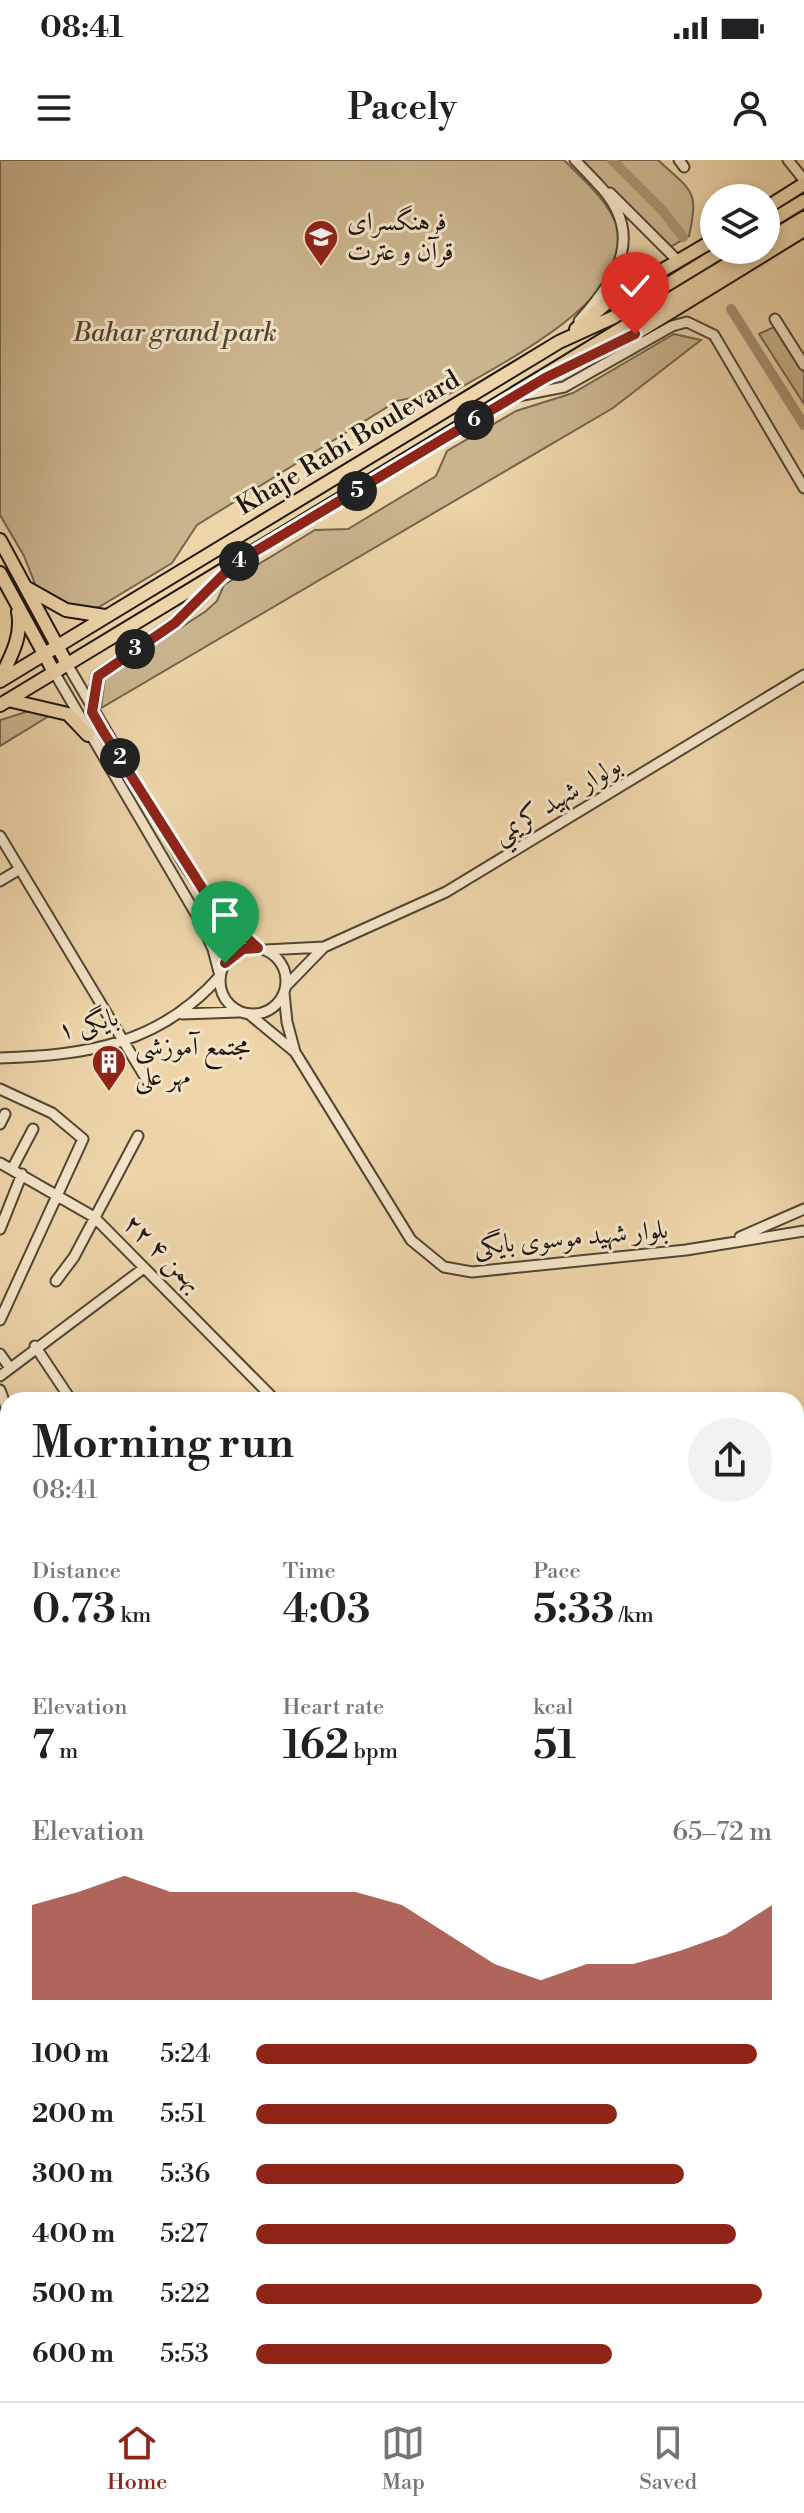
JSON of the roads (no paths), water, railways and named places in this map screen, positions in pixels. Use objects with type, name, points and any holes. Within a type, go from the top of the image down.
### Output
[{"type":"main road","points":[[780,198],[804,182]]},
{"type":"main road","points":[[780,216],[804,201]]},
{"type":"main road","points":[[780,233],[804,218]]},
{"type":"main road","points":[[545,378],[635,334],[804,230]]},
{"type":"main road","points":[[559,342],[608,302],[700,248]]},
{"type":"main road","name":"Khaje Rabi Boulevard","points":[[0,680],[559,342],[614,317],[701,264]]},
{"type":"main road","name":"Khaje Rabi Boulevard","points":[[4,702],[545,378],[728,264]]},
{"type":"main road","points":[[0,540],[67,664]]},
{"type":"main road","points":[[92,712],[98,676],[175,623],[234,564]]},
{"type":"main road","points":[[0,573],[54,672]]},
{"type":"main road","points":[[25,586],[66,610],[105,616]]},
{"type":"main road","points":[[0,680],[21,624],[16,601]]},
{"type":"main road","points":[[4,702],[68,714],[88,735]]},
{"type":"street","points":[[559,342],[607,290],[620,264],[621,224],[610,197],[575,160]]},
{"type":"street","points":[[788,160],[804,182]]},
{"type":"street","points":[[596,182],[623,203],[678,261]]},
{"type":"street","points":[[775,319],[804,365]]},
{"type":"street","points":[[513,397],[564,387],[672,326],[687,322],[714,335],[804,488]]},
{"type":"street","points":[[67,664],[92,712],[216,910],[282,964],[285,990],[270,1010],[182,1014]]},
{"type":"street","points":[[54,672],[88,735],[200,921],[213,949],[224,998],[245,1013]]},
{"type":"street","name":"بولوار شهيد كريمي","points":[[261,949],[324,947],[446,892],[804,675]]},
{"type":"street","points":[[0,836],[148,1082]]},
{"type":"street","points":[[0,881],[20,869]]},
{"type":"street","name":"بولوار شهيد كريمي","points":[[285,990],[324,947]]},
{"type":"street","points":[[182,1014],[220,976],[230,957],[243,949],[261,949]]},
{"type":"street","name":"بلوار شهید موسوی بایگی","points":[[285,990],[287,1022],[295,1052],[411,1240],[444,1267],[472,1272],[804,1231]]},
{"type":"street","name":"بلوار شهید موسوی بایگی","points":[[245,1013],[295,1052]]},
{"type":"street","name":"بایگی ۱","points":[[0,1058],[88,1052],[124,1041],[182,1014]]},
{"type":"street","points":[[0,1089],[52,1113],[83,1139],[0,1320]]},
{"type":"street","points":[[0,1124],[5,1114]]},
{"type":"street","points":[[12,1169],[33,1129]]},
{"type":"street","points":[[56,1281],[74,1257],[138,1136]]},
{"type":"street","name":"۲۲ بهمن ۴","points":[[0,1163],[58,1193],[94,1217],[180,1300],[267,1392]]},
{"type":"street","points":[[0,1229],[22,1174]]},
{"type":"street","name":"بلوار شهید موسوی بایگی","points":[[726,1242],[804,1209]]},
{"type":"street","points":[[0,1376],[35,1346],[144,1268]]},
{"type":"street","points":[[35,1346],[66,1392]]},
{"type":"street","points":[[0,1355],[10,1368]]},
{"type":"waterway","points":[[612,160],[662,210],[683,237]]},
{"type":"waterway","points":[[731,309],[804,425]]},
{"type":"place","name":"فرهنگسرای قرآن و عترت","points":[[321,268]]},
{"type":"place","name":"مجتمع آموزشی مهر علی","points":[[109,1093]]},
{"type":"park label","name":"Bahar grand park","points":[[175,333]]}]
